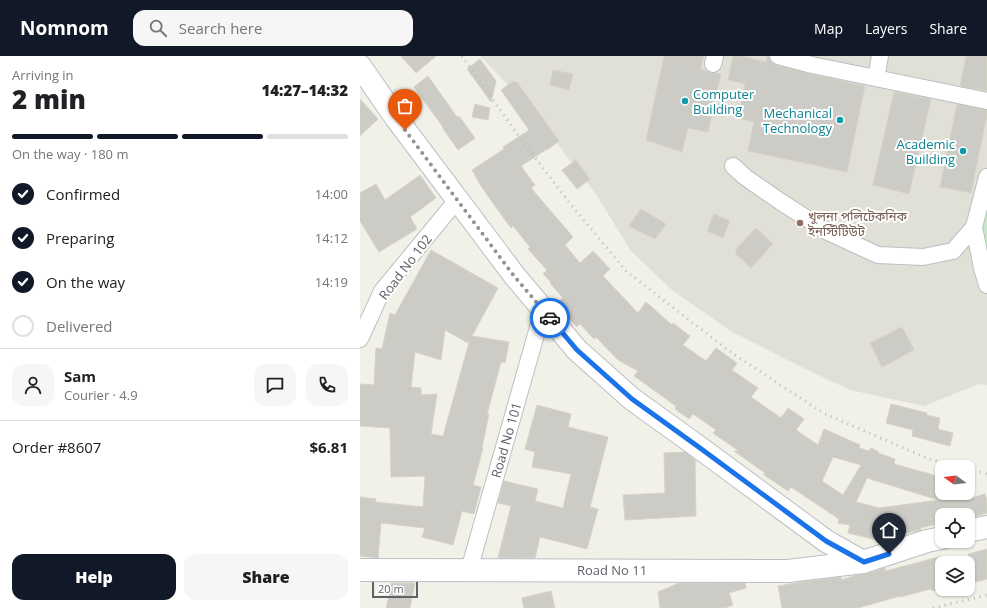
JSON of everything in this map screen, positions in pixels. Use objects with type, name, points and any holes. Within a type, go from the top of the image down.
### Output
[{"type":"main road","points":[[360,66],[396,118],[514,276],[577,350],[632,399],[826,541],[864,562]]},
{"type":"main road","points":[[975,530],[987,527]]},
{"type":"main road","name":"Road No 11","points":[[360,570],[788,571],[864,562],[935,539]]},
{"type":"street","points":[[778,56],[812,65],[987,101]]},
{"type":"street","points":[[876,78],[880,56]]},
{"type":"street","points":[[733,166],[745,177],[828,232],[878,255],[923,257],[953,251],[974,227]]},
{"type":"street","points":[[987,177],[974,227],[982,268],[987,284]]},
{"type":"street","name":"Road No 102","points":[[360,339],[382,291],[457,200]]},
{"type":"street","name":"Road No 101","points":[[469,570],[543,310]]},
{"type":"shaded area","name":"খুলনা পলিটেকনিক ইনস্টিটিউট","points":[[480,56],[987,56],[987,385],[979,384],[924,406],[850,390],[729,330],[672,290],[631,251],[597,196],[528,105]]},
{"type":"green space","points":[[987,200],[987,260],[980,232]]},
{"type":"building","points":[[401,56],[436,56],[416,73]]},
{"type":"building","name":"Computer Building","points":[[664,56],[704,56],[700,69],[711,73],[721,74],[708,132],[688,128],[682,152],[646,140]]},
{"type":"building","points":[[733,56],[741,56],[766,62],[767,56],[769,56],[771,62],[776,65],[865,86],[847,172],[748,151],[754,122],[738,118],[745,84],[728,80]]},
{"type":"building","points":[[966,56],[987,56],[987,91],[960,86]]},
{"type":"building","points":[[480,59],[496,81],[491,102],[467,69]]},
{"type":"building","points":[[553,70],[573,74],[569,90],[550,85]]},
{"type":"building","points":[[428,76],[457,117],[459,116],[475,138],[458,150],[414,87]]},
{"type":"building","points":[[512,82],[517,82],[559,141],[521,166],[535,185],[531,188],[573,237],[565,245],[580,263],[593,251],[610,269],[603,276],[638,313],[646,302],[672,325],[673,323],[690,336],[683,345],[706,361],[716,348],[737,363],[732,370],[758,388],[751,397],[781,418],[788,408],[804,419],[796,430],[818,445],[824,429],[860,445],[859,448],[869,451],[871,448],[879,452],[878,453],[895,459],[894,464],[935,475],[935,499],[867,478],[856,502],[879,508],[939,500],[975,500],[975,497],[985,494],[987,501],[987,513],[975,517],[975,508],[935,508],[935,525],[920,528],[921,530],[897,536],[873,539],[848,533],[850,525],[838,523],[839,519],[791,487],[788,491],[764,475],[765,473],[734,451],[739,451],[713,433],[716,430],[693,414],[689,419],[675,409],[676,406],[634,376],[638,371],[618,360],[596,337],[594,339],[580,324],[577,327],[555,304],[563,298],[543,274],[547,270],[528,249],[530,247],[513,226],[511,228],[479,183],[472,170],[529,130],[501,90]],"holes":[[[833,457],[861,465],[843,495],[822,481]]]},
{"type":"building","points":[[894,92],[931,99],[909,194],[873,185]]},
{"type":"building","points":[[360,99],[378,119],[360,136]]},
{"type":"building","points":[[475,104],[490,108],[488,120],[472,117]]},
{"type":"building","name":"Academic Building","points":[[957,104],[987,110],[971,193],[940,187]]},
{"type":"building","points":[[576,160],[590,179],[577,189],[562,170]]},
{"type":"building","points":[[420,175],[436,198],[410,217],[417,229],[379,252],[360,221],[360,193],[376,184],[385,200]]},
{"type":"building","points":[[641,209],[666,224],[655,239],[629,226]]},
{"type":"building","points":[[714,214],[730,221],[723,238],[707,231]]},
{"type":"building","points":[[756,228],[773,244],[751,268],[736,254],[736,249]]},
{"type":"building","points":[[431,250],[498,288],[472,336],[509,342],[505,363],[501,362],[487,414],[489,414],[483,448],[473,485],[481,487],[474,514],[462,511],[453,545],[422,537],[425,528],[381,523],[378,558],[360,556],[360,497],[376,499],[375,502],[423,507],[425,476],[391,477],[390,428],[360,426],[360,384],[374,385],[376,348],[382,349],[390,313],[395,315]],"holes":[[[445,330],[468,343],[470,339],[443,436],[431,434],[437,394],[421,395],[421,388],[411,387],[415,352],[441,360]]]},
{"type":"building","points":[[902,327],[914,350],[882,367],[870,343]]},
{"type":"building","points":[[891,404],[927,413],[926,415],[940,418],[938,429],[953,433],[950,446],[912,436],[913,430],[886,423]]},
{"type":"building","points":[[537,405],[571,414],[568,427],[608,437],[590,507],[598,509],[587,549],[540,537],[535,558],[498,558],[511,506],[498,503],[504,481],[538,489],[535,501],[563,508],[571,474],[532,467],[535,452],[525,449]]},
{"type":"building","points":[[685,452],[695,460],[696,516],[625,520],[623,495],[665,493],[664,453]]},
{"type":"building","points":[[987,549],[987,579],[975,582],[975,556],[968,556],[968,554]]},
{"type":"building","points":[[935,558],[935,590],[932,591],[931,589],[900,596],[858,608],[782,608],[778,586],[841,577],[841,580],[885,568],[886,571]]},
{"type":"building","points":[[391,583],[415,583],[410,608],[386,608]]},
{"type":"building","points":[[679,583],[745,583],[746,588],[729,593],[733,605],[725,608],[660,608],[658,592]]},
{"type":"building","points":[[551,591],[555,608],[524,608],[522,598]]},
{"type":"railway","points":[[462,56],[515,131],[568,201],[626,271],[729,351],[823,413],[935,461]]},
{"type":"railway","points":[[975,471],[987,474]]},
{"type":"railway","points":[[933,608],[987,595]]},
{"type":"way so far","points":[[405,130],[514,276],[550,318]]},
{"type":"place","name":"Computer Building","points":[[685,101]]},
{"type":"place","name":"Mechanical Technology","points":[[840,120]]},
{"type":"place","name":"Academic Building","points":[[963,151]]},
{"type":"place","name":"খুলনা পলিটেকনিক ইনস্টিটিউট","points":[[800,223]]},
{"type":"route","points":[[550,318],[577,350],[632,399],[826,541],[864,562],[889,554]]}]
